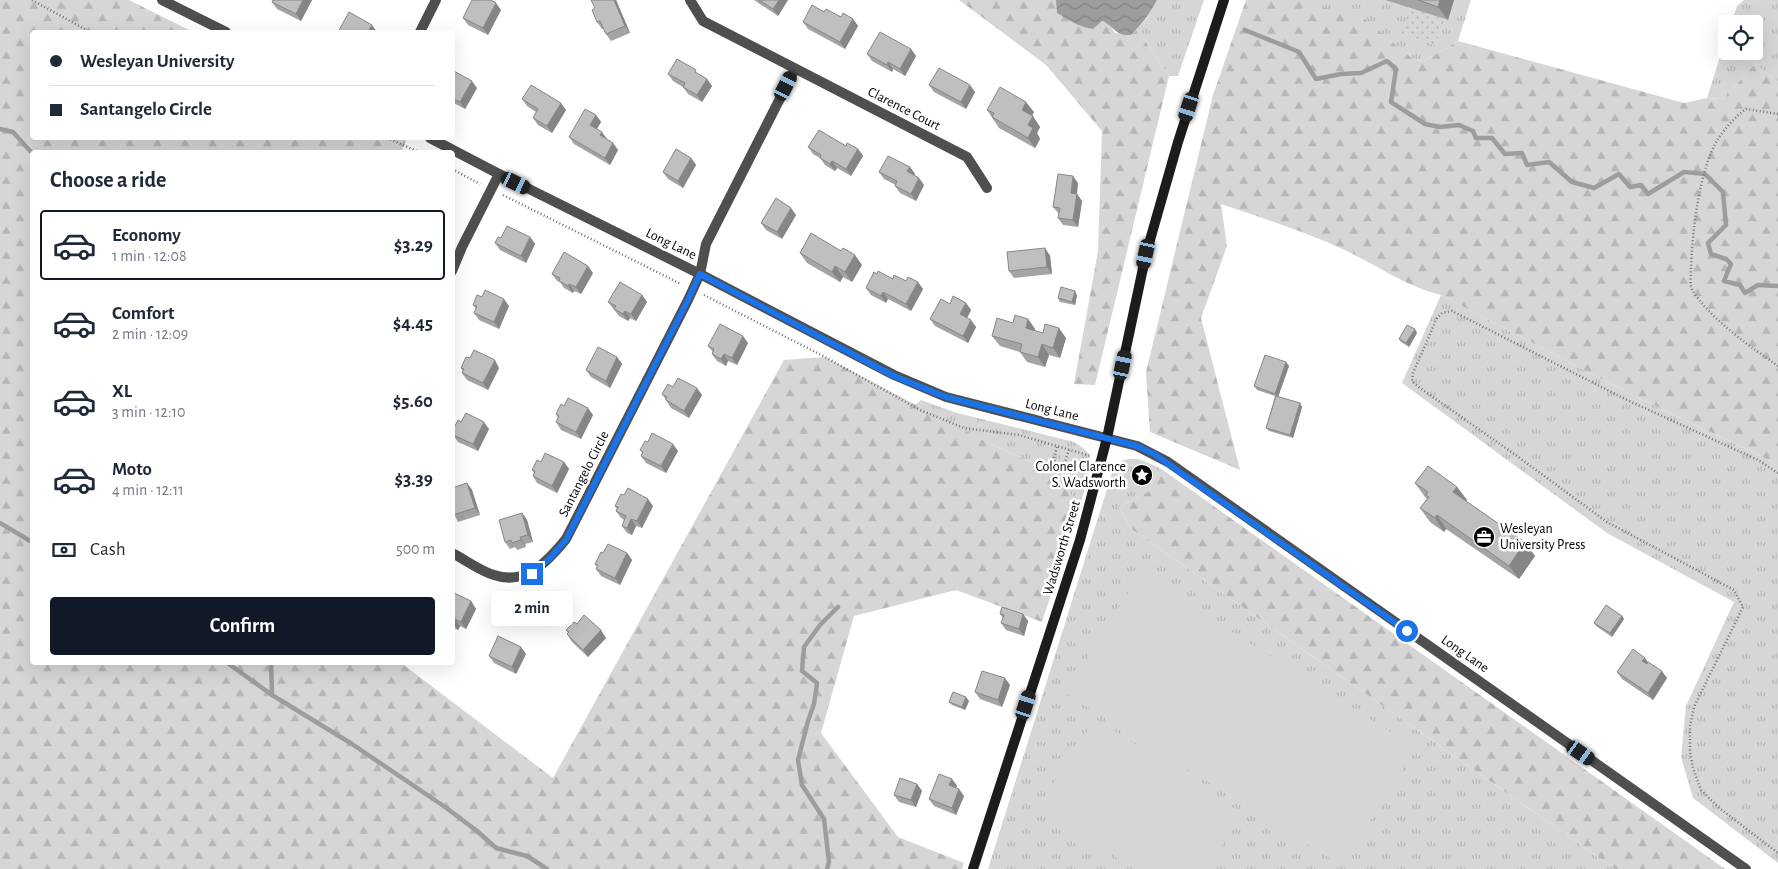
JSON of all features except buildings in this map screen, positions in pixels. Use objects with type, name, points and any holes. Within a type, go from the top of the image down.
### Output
[{"type":"street","points":[[162,0],[222,30]]},
{"type":"street","points":[[421,30],[436,0]]},
{"type":"street","name":"Clarence Court","points":[[690,0],[703,20],[967,157],[987,188]]},
{"type":"street","name":"Wadsworth Street","points":[[972,869],[1080,540],[1107,438],[1146,254],[1178,142],[1224,0]]},
{"type":"street","points":[[700,274],[706,244],[795,69]]},
{"type":"street","name":"Long Lane","points":[[434,140],[453,150]]},
{"type":"street","name":"Long Lane","points":[[455,151],[700,274],[894,376],[946,397],[1137,446],[1168,462],[1746,869]]},
{"type":"street","points":[[455,264],[499,174]]},
{"type":"street","name":"Santangelo Circle","points":[[455,555],[494,575],[512,578],[532,574],[566,540],[700,274]]},
{"type":"path","points":[[32,0],[86,30]]},
{"type":"path","points":[[1778,114],[1746,109],[1736,115],[1718,140],[1705,174],[1696,211],[1691,289],[1708,311],[1778,366]]},
{"type":"path","points":[[392,140],[414,150]]},
{"type":"path","points":[[1778,473],[1758,460],[1625,399],[1452,311],[1442,313],[1436,318],[1413,373],[1412,381],[1420,388],[1531,465],[1595,514],[1734,590],[1743,607],[1694,707],[1690,726],[1690,752],[1693,768],[1701,790],[1718,807],[1778,853]]},
{"type":"path","points":[[1057,447],[1054,460],[1060,464],[1065,462],[1069,450]]},
{"type":"green space","points":[[0,0],[129,0],[189,30],[30,30],[30,140],[406,141],[402,150],[30,150],[30,665],[404,665],[553,778],[784,360],[825,357],[990,444],[1059,474],[1074,500],[1080,506],[1042,622],[956,590],[854,616],[821,733],[898,837],[964,863],[962,869],[0,869]]},
{"type":"green space","points":[[959,0],[1056,0],[1110,25],[1115,33],[1131,35],[1137,29],[1169,76],[1095,385],[1074,384],[1098,251],[1102,131],[1046,65]]},
{"type":"green space","points":[[1157,0],[1204,0],[1178,76],[1169,76],[1137,29],[1147,18]]},
{"type":"green space","points":[[1246,0],[1297,0],[1364,18],[1414,60],[1424,61],[1458,41],[1684,103],[1707,98],[1723,99],[1755,64],[1778,82],[1778,466],[1761,456],[1636,397],[1441,295],[1404,282],[1347,251],[1316,238],[1221,204],[1227,246],[1201,318],[1240,470],[1150,432],[1146,372],[1213,95]]},
{"type":"green space","points":[[1297,0],[1385,0],[1410,8],[1402,34],[1436,45],[1445,19],[1448,20],[1454,0],[1471,0],[1458,41],[1424,61],[1414,60],[1399,49]]},
{"type":"green space","points":[[1744,0],[1778,0],[1778,82],[1755,64],[1723,99],[1707,98],[1719,60],[1763,60],[1763,15],[1734,15],[1737,6]]},
{"type":"green space","points":[[1410,8],[1445,19],[1436,45],[1401,34]]},
{"type":"green space","points":[[1441,295],[1636,397],[1761,456],[1778,466],[1778,863],[1693,798],[1681,757],[1686,706],[1734,602],[1607,533],[1402,383]]},
{"type":"green space","points":[[921,400],[957,413],[1074,442],[1080,446],[1088,453],[1090,460],[1089,473],[1080,506],[1074,500],[1059,474],[990,444],[915,405]]},
{"type":"green space","points":[[1139,459],[1160,468],[1148,492],[1119,507],[1130,528],[1615,869],[988,869],[1113,470],[1121,461]]},
{"type":"green space","points":[[1160,468],[1725,869],[1615,869],[1130,528],[1119,507],[1148,492]]},
{"type":"green space","points":[[1140,574],[1416,748],[1342,866],[1065,693]]},
{"type":"green space","points":[[1095,719],[1243,814],[1208,869],[1135,869],[1038,807]]},
{"type":"water","points":[[1056,0],[1157,0],[1139,27],[1131,35],[1125,35],[1118,33],[1102,21],[1093,29],[1074,23],[1057,13]]},
{"type":"waterway","points":[[1245,30],[1299,52],[1316,79],[1341,74],[1361,73],[1387,61],[1396,69],[1391,102],[1425,124],[1440,127],[1459,125],[1473,131],[1476,138],[1492,138],[1505,154],[1522,153],[1527,165],[1549,162],[1572,182],[1594,188],[1619,174],[1630,187],[1641,185],[1648,194],[1684,172],[1705,174],[1723,192],[1726,225],[1708,243],[1711,254],[1726,259],[1731,264],[1724,281],[1740,285],[1745,293],[1758,285],[1778,286]]},
{"type":"waterway","points":[[0,129],[13,132],[30,151]]},
{"type":"waterway","points":[[0,523],[30,541]]},
{"type":"waterway","points":[[827,869],[829,862],[824,819],[802,785],[798,760],[814,704],[817,683],[802,671],[804,647],[820,625],[838,607]]},
{"type":"waterway","points":[[230,665],[272,695],[352,744],[445,807],[496,848],[527,856],[547,869]]},
{"type":"waterway","points":[[271,665],[272,695]]},
{"type":"place","name":"Colonel Clarence S. Wadsworth","points":[[1142,475]]},
{"type":"place","name":"Wesleyan University Press","points":[[1484,537]]},
{"type":"route","points":[[532,574],[566,540],[700,274],[894,376],[946,397],[1137,446],[1154,454],[1407,631]]}]
